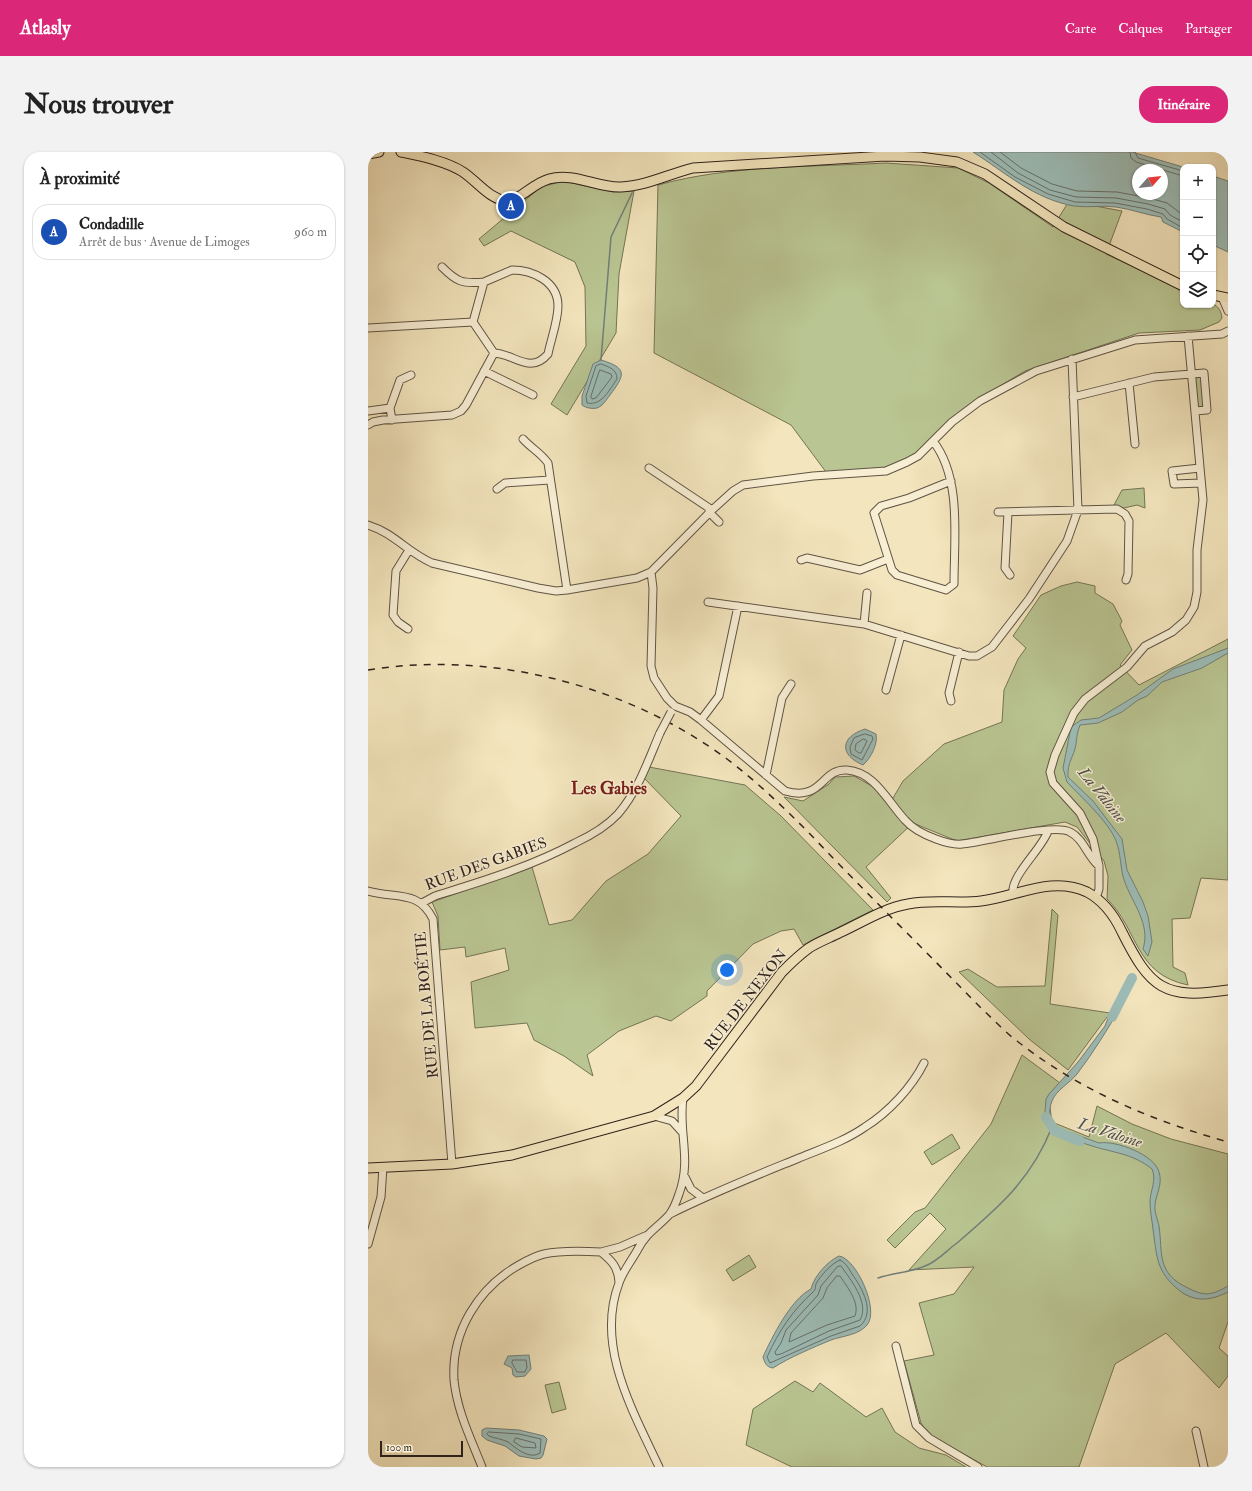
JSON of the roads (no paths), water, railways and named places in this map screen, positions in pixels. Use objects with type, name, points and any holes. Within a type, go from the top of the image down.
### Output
[{"type":"main road","points":[[368,154],[379,152]]},
{"type":"main road","points":[[401,152],[450,166],[462,172],[495,199],[508,202],[547,179],[557,177],[571,177],[609,187],[622,187],[648,183],[677,172],[693,168],[885,156],[920,157],[957,162],[985,174],[1064,227],[1180,285]]},
{"type":"main road","name":"RUE DE NEXON","points":[[368,1168],[452,1164],[512,1155],[654,1116],[683,1098],[708,1073],[782,972],[797,957],[810,947],[875,916],[909,904],[981,901],[1044,887],[1066,886],[1082,890],[1096,898],[1114,916],[1136,959],[1144,971],[1156,983],[1170,990],[1184,993],[1199,994],[1228,990]]},
{"type":"street","points":[[442,267],[454,279],[470,283],[484,282],[512,270],[532,272],[550,285],[558,305],[548,354],[543,360],[536,364],[528,364],[502,353],[494,353]]},
{"type":"street","points":[[484,282],[473,322],[494,353]]},
{"type":"street","points":[[1221,297],[1228,311]]},
{"type":"street","points":[[368,328],[473,322]]},
{"type":"street","points":[[368,525],[388,533],[417,557],[432,563],[538,588],[556,591],[567,590],[637,578],[651,572],[710,511],[733,490],[743,486],[813,476],[886,470],[918,456],[966,410],[1004,387],[1036,371],[1135,340],[1222,334],[1228,331]]},
{"type":"street","points":[[1096,898],[1099,889],[1099,866],[1093,839],[1080,813],[1053,783],[1050,772],[1055,755],[1074,713],[1084,699],[1127,667],[1145,646],[1172,632],[1186,620],[1194,607],[1197,592],[1197,550],[1203,500],[1188,336]]},
{"type":"street","points":[[368,425],[373,422],[452,415],[461,411],[466,405],[494,353]]},
{"type":"street","points":[[708,602],[864,624],[977,656],[992,647],[1029,599],[1067,541],[1078,510],[1072,359]]},
{"type":"street","points":[[484,371],[533,395]]},
{"type":"street","points":[[1073,397],[1154,377],[1204,373],[1207,410],[1195,411]]},
{"type":"street","points":[[392,420],[390,408],[400,380],[411,375]]},
{"type":"street","points":[[1129,383],[1135,444]]},
{"type":"street","points":[[368,410],[390,408]]},
{"type":"street","points":[[523,439],[531,448],[542,454],[548,462],[567,590]]},
{"type":"street","points":[[933,441],[940,450],[951,481],[954,495],[954,584],[946,590],[897,575],[892,570],[874,513],[881,506],[909,498],[951,481]]},
{"type":"street","points":[[649,468],[710,511],[719,522]]},
{"type":"street","points":[[1200,468],[1172,471],[1174,484],[1201,483]]},
{"type":"street","points":[[497,489],[505,483],[550,480]]},
{"type":"street","points":[[998,512],[1118,509],[1125,514],[1129,521],[1128,574],[1126,580]]},
{"type":"street","points":[[1008,512],[1005,568],[1010,574]]},
{"type":"street","points":[[408,629],[398,622],[393,615],[396,571],[409,550]]},
{"type":"street","points":[[801,560],[807,558],[860,570],[888,559]]},
{"type":"street","points":[[651,572],[653,588],[651,666],[654,678],[660,690],[673,709],[690,712],[701,720],[785,791],[796,795],[804,794],[815,789],[837,772],[846,770],[858,773],[880,789],[906,821],[915,828],[934,838],[951,844],[962,844],[1062,829],[1076,835],[1099,866]]},
{"type":"street","points":[[864,624],[867,593]]},
{"type":"street","points":[[701,720],[719,696],[738,606]]},
{"type":"street","points":[[886,690],[902,635]]},
{"type":"street","points":[[951,701],[949,693],[959,652]]},
{"type":"street","points":[[766,775],[782,698],[791,684]]},
{"type":"street","name":"RUE DES GABIES","points":[[422,903],[435,896],[533,864],[591,835],[617,816],[633,794],[660,733],[673,709]]},
{"type":"street","points":[[1013,894],[1016,880],[1045,840],[1048,830]]},
{"type":"street","points":[[368,891],[411,898],[422,903]]},
{"type":"street","name":"RUE DE LA BOÉTIE","points":[[422,903],[433,919],[452,1164]]},
{"type":"street","points":[[659,1467],[624,1387],[615,1362],[612,1336],[612,1308],[619,1282],[646,1236],[670,1214],[703,1198],[834,1143],[865,1128],[883,1113],[918,1076],[924,1062]]},
{"type":"street","points":[[670,1214],[684,1177],[686,1145],[682,1132],[683,1098]]},
{"type":"street","points":[[668,1108],[672,1121],[682,1132]]},
{"type":"street","points":[[654,1116],[672,1121]]},
{"type":"street","points":[[368,1244],[381,1198],[383,1167]]},
{"type":"street","points":[[684,1177],[691,1189],[703,1198]]},
{"type":"street","points":[[482,1467],[462,1417],[454,1380],[457,1344],[465,1322],[475,1303],[492,1283],[509,1270],[543,1254],[582,1251],[601,1252],[620,1247],[646,1236]]},
{"type":"street","points":[[601,1252],[612,1261],[618,1272],[619,1282]]},
{"type":"street","points":[[896,1346],[916,1425],[929,1438],[978,1467]]},
{"type":"street","points":[[1196,1431],[1204,1467]]},
{"type":"water","points":[[973,152],[1132,152],[1180,166],[1180,230],[1163,222],[1161,217],[1127,209],[1106,206],[1079,207],[1060,203],[1046,198]]},
{"type":"water","points":[[1216,177],[1228,181],[1228,252],[1216,246]]},
{"type":"water","points":[[601,360],[620,369],[621,377],[603,404],[597,408],[587,408],[582,405],[582,396],[593,364]]},
{"type":"water","points":[[1228,648],[1228,653],[1202,668],[1162,682],[1147,696],[1138,700],[1122,712],[1098,723],[1080,725],[1078,732],[1068,777],[1093,801],[1122,839],[1127,870],[1143,902],[1148,916],[1152,942],[1148,956],[1143,949],[1145,931],[1143,922],[1124,880],[1116,841],[1101,818],[1067,782],[1063,768],[1071,727],[1081,720],[1099,718],[1137,695],[1173,669]]},
{"type":"water","points":[[865,729],[876,734],[876,742],[869,759],[863,765],[855,761],[850,756],[846,751],[846,746],[847,741],[851,737],[857,732]]},
{"type":"water","points":[[1118,1004],[1121,1006],[1089,1058],[1077,1074],[1054,1097],[1050,1109],[1051,1119],[1058,1128],[1099,1143],[1115,1144],[1134,1150],[1150,1160],[1156,1166],[1159,1172],[1160,1181],[1155,1210],[1159,1226],[1161,1254],[1166,1269],[1178,1282],[1199,1293],[1213,1293],[1228,1286],[1228,1292],[1216,1297],[1198,1299],[1186,1295],[1172,1284],[1162,1270],[1157,1256],[1150,1209],[1150,1198],[1154,1177],[1152,1169],[1130,1156],[1089,1145],[1074,1139],[1050,1127],[1046,1121],[1046,1099],[1049,1094],[1078,1062],[1105,1026],[1110,1013]]},
{"type":"water","points":[[839,1256],[846,1259],[852,1266],[859,1275],[864,1286],[870,1308],[870,1318],[867,1325],[860,1331],[816,1346],[773,1368],[767,1366],[763,1357],[771,1339],[783,1319],[796,1301],[811,1289],[815,1279],[830,1261]]},
{"type":"water","points":[[529,1355],[531,1369],[525,1376],[516,1377],[513,1375],[512,1368],[504,1364],[508,1356]]},
{"type":"water","points":[[486,1428],[519,1430],[544,1436],[547,1439],[543,1455],[541,1458],[536,1459],[519,1456],[505,1446],[487,1440],[482,1436],[482,1430]]},
{"type":"waterway","points":[[601,360],[611,237],[632,193]]},
{"type":"waterway","name":"La Valoine","points":[[1112,1017],[1132,978]]},
{"type":"waterway","name":"La Valoine","points":[[1046,1117],[1055,1131],[1080,1141]]},
{"type":"waterway","points":[[878,1278],[914,1270],[934,1262],[987,1217],[1024,1178],[1044,1146],[1052,1127]]},
{"type":"railway","points":[[368,670],[415,665],[462,665],[509,670],[556,679],[602,693],[646,711],[688,733],[727,759],[781,806],[983,1010],[1017,1041],[1066,1075],[1117,1102],[1171,1124],[1228,1142]]},
{"type":"place","name":"Condadille","points":[[511,206]]},
{"type":"district","name":"Les Gabies","points":[[609,788]]}]
